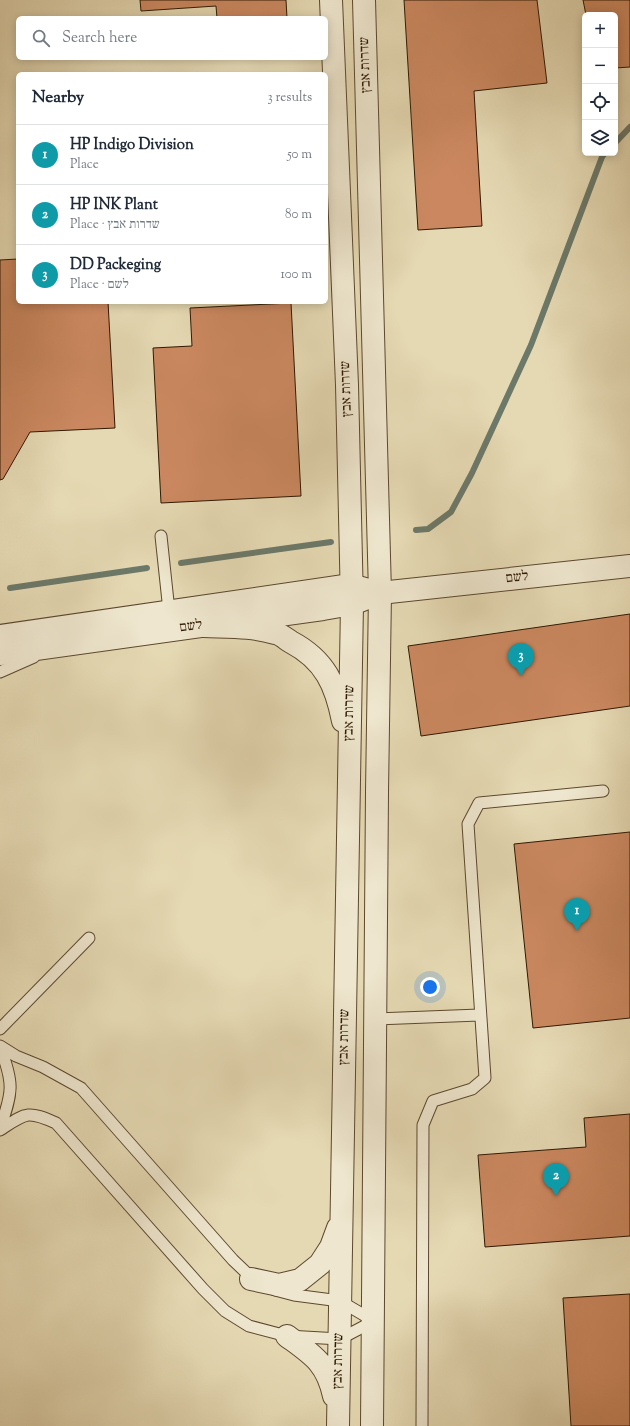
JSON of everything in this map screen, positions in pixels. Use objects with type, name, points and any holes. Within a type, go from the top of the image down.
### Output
[{"type":"street","name":"שדרות אבץ","points":[[331,0],[347,385],[351,594],[350,753],[338,1426]]},
{"type":"street","name":"שדרות אבץ","points":[[364,0],[380,593],[376,800],[376,1019],[372,1426]]},
{"type":"street","name":"לשם","points":[[0,636],[169,611],[351,594],[380,593],[630,566]]},
{"type":"street","name":"לשם","points":[[0,654],[204,626],[351,594]]},
{"type":"street","points":[[204,626],[248,628],[276,633],[305,649],[327,672],[340,704],[350,753]]},
{"type":"street","points":[[251,1279],[279,1286],[300,1280],[320,1264],[332,1247],[342,1218]]},
{"type":"street","points":[[287,1336],[311,1354],[327,1372],[334,1394],[338,1426]]},
{"type":"lane","points":[[161,536],[169,611]]},
{"type":"lane","points":[[0,672],[13,665],[71,644]]},
{"type":"lane","points":[[422,1426],[423,1126],[433,1101],[472,1089],[485,1078],[479,1015],[468,824],[479,803],[603,791]]},
{"type":"lane","points":[[0,1029],[89,938]]},
{"type":"lane","points":[[376,1019],[479,1015]]},
{"type":"lane","points":[[0,1046],[16,1056],[43,1067],[81,1088],[251,1279],[266,1288],[294,1295],[340,1301],[374,1321]]},
{"type":"lane","points":[[0,1046],[10,1072],[11,1100],[0,1129]]},
{"type":"lane","points":[[0,1129],[23,1115],[36,1114],[56,1123],[203,1289],[226,1311],[249,1326],[287,1336],[340,1338],[374,1321]]},
{"type":"building","points":[[140,0],[286,0],[287,16],[217,16],[216,6],[141,11]]},
{"type":"building","points":[[404,0],[537,0],[547,83],[474,91],[482,226],[418,230]]},
{"type":"building","points":[[583,0],[630,0],[630,67],[618,68],[618,12],[585,12]]},
{"type":"building","points":[[16,259],[16,304],[108,304],[115,428],[30,432],[3,479],[0,480],[0,260]]},
{"type":"building","points":[[291,304],[301,496],[161,503],[153,348],[192,346],[190,308]]},
{"type":"building","points":[[630,614],[630,706],[421,736],[408,646]]},
{"type":"building","points":[[630,832],[630,1018],[533,1028],[514,844]]},
{"type":"building","points":[[630,1114],[630,1236],[485,1247],[478,1155],[586,1147],[584,1118]]},
{"type":"building","points":[[630,1294],[630,1426],[571,1426],[563,1298]]},
{"type":"waterway","points":[[618,140],[630,127]]},
{"type":"waterway","points":[[416,530],[428,529],[451,512],[472,473],[531,345],[603,156]]},
{"type":"waterway","points":[[181,563],[331,542]]},
{"type":"waterway","points":[[10,588],[147,568]]},
{"type":"place","name":"DD Packeging","points":[[521,676]]},
{"type":"place","name":"HP Indigo Division","points":[[577,931]]},
{"type":"place","name":"HP INK Plant","points":[[556,1196]]}]
